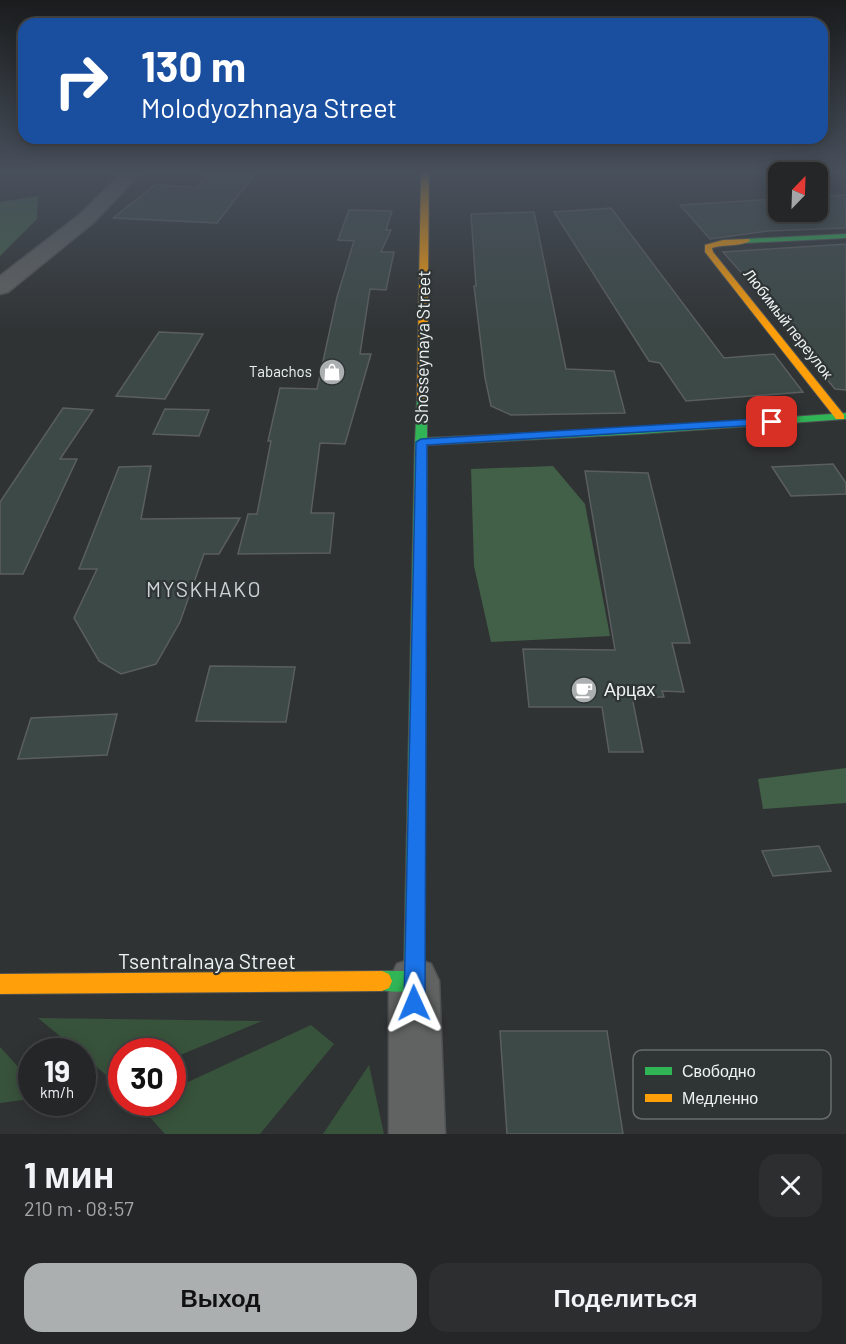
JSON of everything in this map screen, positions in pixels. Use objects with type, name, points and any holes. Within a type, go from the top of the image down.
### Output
[{"type":"street","points":[[0,287],[78,225]]},
{"type":"street","name":"Shosseynaya Street","points":[[417,1134],[414,981],[424,225]]},
{"type":"street","name":"Любимый переулок","points":[[843,416],[709,252],[708,247],[723,242],[846,236]]},
{"type":"street","points":[[421,442],[638,431],[843,416]]},
{"type":"street","name":"Tsentralnaya Street","points":[[0,984],[414,981]]},
{"type":"green space","points":[[0,225],[31,225],[0,256]]},
{"type":"green space","points":[[553,466],[585,504],[610,636],[491,642],[474,566],[471,469]]},
{"type":"green space","points":[[846,768],[846,803],[763,809],[758,779]]},
{"type":"green space","points":[[38,1018],[262,1021],[186,1053],[186,1038],[108,1038],[108,1077],[96,1066],[96,1038],[62,1038]]},
{"type":"green space","points":[[311,1025],[334,1044],[260,1134],[165,1134],[149,1116],[186,1116],[186,1083]]},
{"type":"green space","points":[[0,1047],[18,1067],[18,1101],[0,1103]]},
{"type":"green space","points":[[369,1065],[384,1134],[323,1134]]},
{"type":"building","points":[[344,225],[388,225],[386,230],[391,230],[381,252],[394,252],[386,290],[370,289],[360,354],[371,354],[345,444],[320,443],[311,513],[334,513],[330,553],[238,554],[248,514],[257,514],[271,441],[268,441],[280,388],[317,389],[337,297],[354,241],[338,240]]},
{"type":"building","points":[[472,225],[537,225],[566,369],[614,371],[625,413],[511,415],[491,406],[485,378],[474,286],[476,286]]},
{"type":"building","points":[[562,225],[624,225],[724,358],[774,354],[803,392],[686,401],[660,363],[649,361]]},
{"type":"building","points":[[698,225],[846,225],[846,228],[767,231],[710,239]]},
{"type":"building","points":[[846,244],[846,390],[835,389],[804,352],[812,352],[723,252]]},
{"type":"building","points":[[159,332],[203,334],[165,399],[116,396]]},
{"type":"building","points":[[63,408],[93,410],[60,459],[77,459],[23,574],[0,574],[0,502]]},
{"type":"building","points":[[165,409],[209,410],[199,436],[153,434]]},
{"type":"building","points":[[833,464],[846,483],[846,494],[791,496],[772,467]]},
{"type":"building","points":[[151,466],[141,519],[240,518],[219,554],[204,554],[180,622],[156,664],[121,674],[99,661],[74,618],[97,569],[79,569],[119,467]]},
{"type":"building","points":[[585,471],[648,473],[690,643],[672,643],[684,692],[662,691],[664,697],[632,697],[643,752],[609,752],[602,707],[529,707],[523,649],[615,650]]},
{"type":"building","points":[[210,666],[295,667],[286,722],[196,721]]},
{"type":"building","points":[[117,714],[107,755],[18,759],[31,718]]},
{"type":"building","points":[[819,846],[831,871],[773,876],[762,851]]},
{"type":"building","points":[[500,1031],[607,1031],[623,1134],[507,1134]]},
{"type":"traffic: fast","points":[[746,241],[846,236]]},
{"type":"traffic: fast","points":[[382,981],[414,981],[422,400]]},
{"type":"traffic: fast","points":[[421,442],[638,431],[846,416]]},
{"type":"traffic: slow","points":[[422,400],[424,225]]},
{"type":"traffic: slow","points":[[746,241],[723,242],[708,247],[709,252],[840,417]]},
{"type":"traffic: slow","points":[[0,984],[382,981]]},
{"type":"place","name":"Tabachos","points":[[332,372]]},
{"type":"place","name":"Арцах","points":[[584,690]]},
{"type":"district","name":"MYSKHAKO","points":[[204,590]]},
{"type":"route","points":[[414,1003],[421,442],[772,422]]}]
